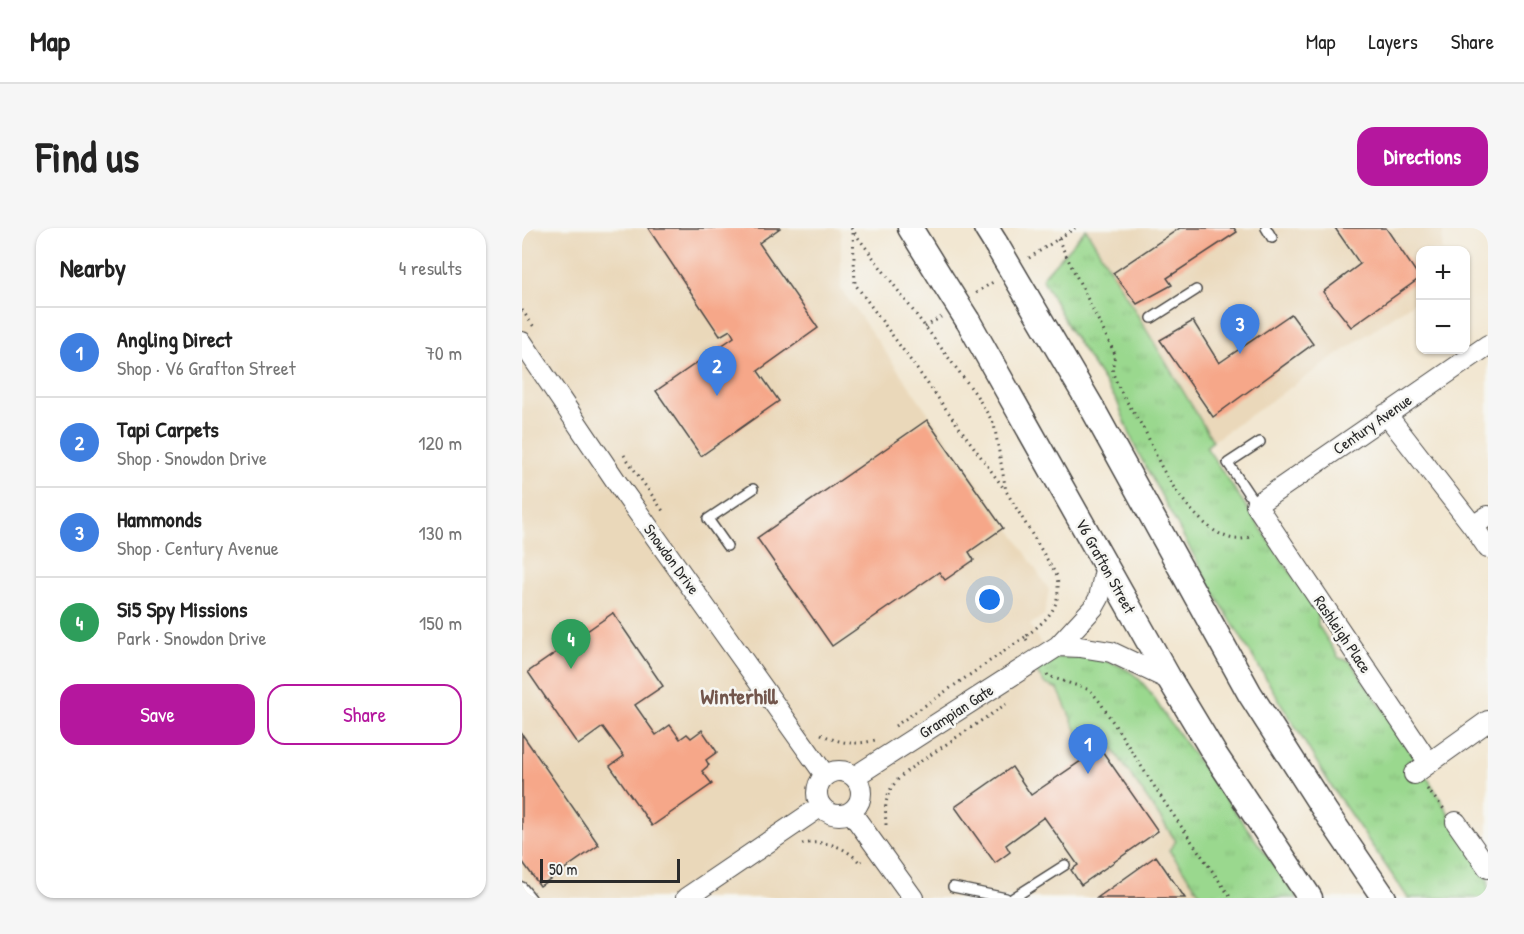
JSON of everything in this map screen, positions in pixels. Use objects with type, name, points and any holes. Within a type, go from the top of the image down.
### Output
[{"type":"street","name":"V6 Grafton Street","points":[[910,228],[968,321],[1170,680],[1220,762],[1310,898]]},
{"type":"street","points":[[994,233],[1026,295],[1090,404],[1250,694],[1384,898]]},
{"type":"street","name":"Snowdon Drive","points":[[529,335],[622,489],[825,775]]},
{"type":"street","name":"Century Avenue","points":[[1256,505],[1488,345]]},
{"type":"street","points":[[1386,414],[1481,521],[1488,548]]},
{"type":"street","name":"Rashleigh Place","points":[[1256,505],[1422,768]]},
{"type":"street","name":"Grampian Gate","points":[[854,777],[1058,646],[1094,607],[1099,598],[1106,565]]},
{"type":"street","points":[[1058,646],[1110,652],[1170,680]]},
{"type":"street","points":[[1422,768],[1488,721]]},
{"type":"street","points":[[834,771],[846,772],[854,777],[861,789],[861,797],[851,812],[832,815],[820,807],[816,795],[817,787],[825,775],[834,771]]},
{"type":"street","points":[[686,898],[820,807]]},
{"type":"street","points":[[851,812],[913,898]]},
{"type":"street","points":[[1456,822],[1488,868]]},
{"type":"lane","points":[[1266,228],[1272,238]]},
{"type":"lane","points":[[1152,318],[1196,290]]},
{"type":"lane","points":[[1256,505],[1228,463],[1260,442]]},
{"type":"lane","points":[[727,546],[708,519],[753,489]]},
{"type":"lane","points":[[1013,898],[1065,865]]},
{"type":"lane","points":[[522,887],[531,898]]},
{"type":"lane","points":[[953,887],[1006,898]]},
{"type":"path","points":[[852,229],[975,393],[994,424],[1006,491]]},
{"type":"path","points":[[852,229],[855,284],[1006,491],[1058,576],[1059,590],[1056,605],[1050,615],[1024,637],[893,727]]},
{"type":"path","points":[[1058,239],[1115,354],[1112,374],[1146,433],[1166,475],[1178,492],[1219,535],[1240,540],[1250,537],[1269,524]]},
{"type":"path","points":[[522,310],[529,335]]},
{"type":"path","points":[[620,449],[668,519]]},
{"type":"path","points":[[1024,637],[1048,676],[1090,690],[1100,702],[1231,898]]},
{"type":"path","points":[[1039,682],[1048,676]]},
{"type":"path","points":[[792,848],[803,844],[825,842],[849,852],[860,863],[891,839],[886,827],[885,802],[890,788],[897,779],[1011,701]]},
{"type":"path","points":[[818,732],[841,743],[865,743],[879,737]]},
{"type":"path","points":[[1422,768],[1456,822]]},
{"type":"shaded area","points":[[522,228],[838,228],[841,233],[841,289],[1012,532],[1049,590],[1044,615],[1030,625],[1071,696],[1091,703],[1222,898],[522,898]]},
{"type":"shaded area","points":[[1443,228],[1442,246],[1416,246],[1416,301],[1213,441],[1086,229]]},
{"type":"green space","points":[[1086,229],[1213,441],[1206,447],[1318,613],[1318,625],[1339,658],[1350,661],[1409,747],[1488,879],[1488,898],[1408,898],[1333,789],[1214,593],[1135,447],[1117,401],[1071,332],[1042,278]]},
{"type":"green space","points":[[1089,656],[1116,664],[1134,674],[1141,681],[1298,898],[1203,898],[1169,850],[1176,841],[1098,727],[1080,739],[1058,689],[1045,684],[1034,669],[1054,658]]},
{"type":"building","points":[[648,228],[780,228],[759,243],[818,328],[758,371],[779,401],[701,456],[656,391],[734,337],[730,330],[720,336]]},
{"type":"building","points":[[1180,228],[1234,228],[1237,232],[1167,278],[1172,285],[1137,304],[1113,273]]},
{"type":"building","points":[[1335,228],[1386,228],[1416,272],[1416,281],[1351,327],[1323,292],[1360,264]]},
{"type":"building","points":[[1291,314],[1313,344],[1213,417],[1160,340],[1193,321],[1219,363]]},
{"type":"building","points":[[927,420],[1003,528],[969,552],[974,560],[945,580],[939,572],[832,646],[757,538]]},
{"type":"building","points":[[613,613],[663,686],[635,705],[656,735],[670,725],[680,739],[687,734],[691,738],[702,730],[717,752],[706,760],[709,765],[702,771],[712,784],[652,826],[610,766],[624,756],[603,727],[578,745],[528,672]]},
{"type":"building","points":[[522,734],[599,845],[540,886],[522,861]]},
{"type":"building","points":[[1100,748],[1158,831],[1081,885],[1071,870],[1078,865],[1044,817],[1006,845],[1010,852],[995,863],[955,807],[1012,767],[1031,795]]},
{"type":"building","points":[[1156,856],[1185,898],[1097,898]]},
{"type":"place","name":"Hammonds","points":[[1240,354]]},
{"type":"place","name":"Tapi Carpets","points":[[717,396]]},
{"type":"place","name":"Si5 Spy Missions","points":[[571,669]]},
{"type":"place","name":"Angling Direct","points":[[1088,774]]},
{"type":"district","name":"Winterhill","points":[[739,696]]}]
